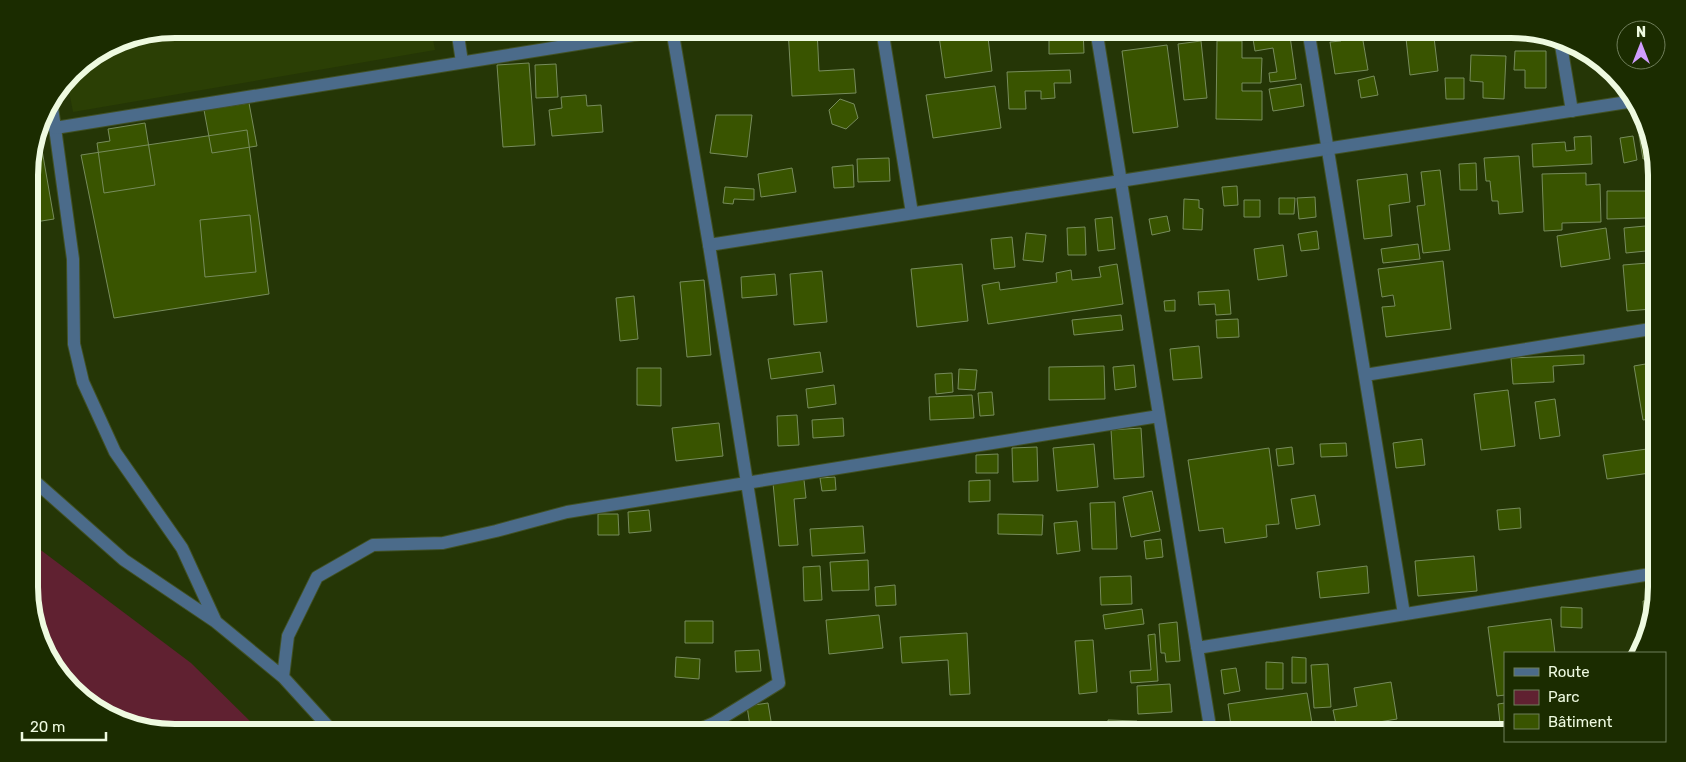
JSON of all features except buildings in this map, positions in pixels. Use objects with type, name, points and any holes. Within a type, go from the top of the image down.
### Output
[{"type":"street","points":[[458,38],[462,62]]},
{"type":"street","points":[[55,128],[614,38]]},
{"type":"street","points":[[673,38],[779,682],[712,724]]},
{"type":"street","points":[[883,38],[912,213]]},
{"type":"street","points":[[1097,38],[1209,724]]},
{"type":"street","points":[[1310,38],[1404,614]]},
{"type":"street","points":[[1561,47],[1572,111]]},
{"type":"street","points":[[708,245],[1628,103]]},
{"type":"street","points":[[53,113],[73,259],[74,344],[83,382],[115,452],[182,548],[216,622]]},
{"type":"street","points":[[1365,375],[1648,329]]},
{"type":"street","points":[[283,678],[288,636],[317,577],[373,545],[442,543],[567,512],[1159,416]]},
{"type":"street","points":[[37,483],[124,560],[216,622],[283,678],[326,724]]},
{"type":"street","points":[[1196,648],[1648,575]]},
{"type":"shaded area","points":[[175,38],[433,38],[435,50],[73,112],[69,88],[72,84],[91,66],[106,56],[139,42]]},
{"type":"green space","points":[[37,548],[38,548],[191,663],[253,724],[148,722],[122,714],[91,696],[66,671],[48,640],[42,623],[39,605]]}]
